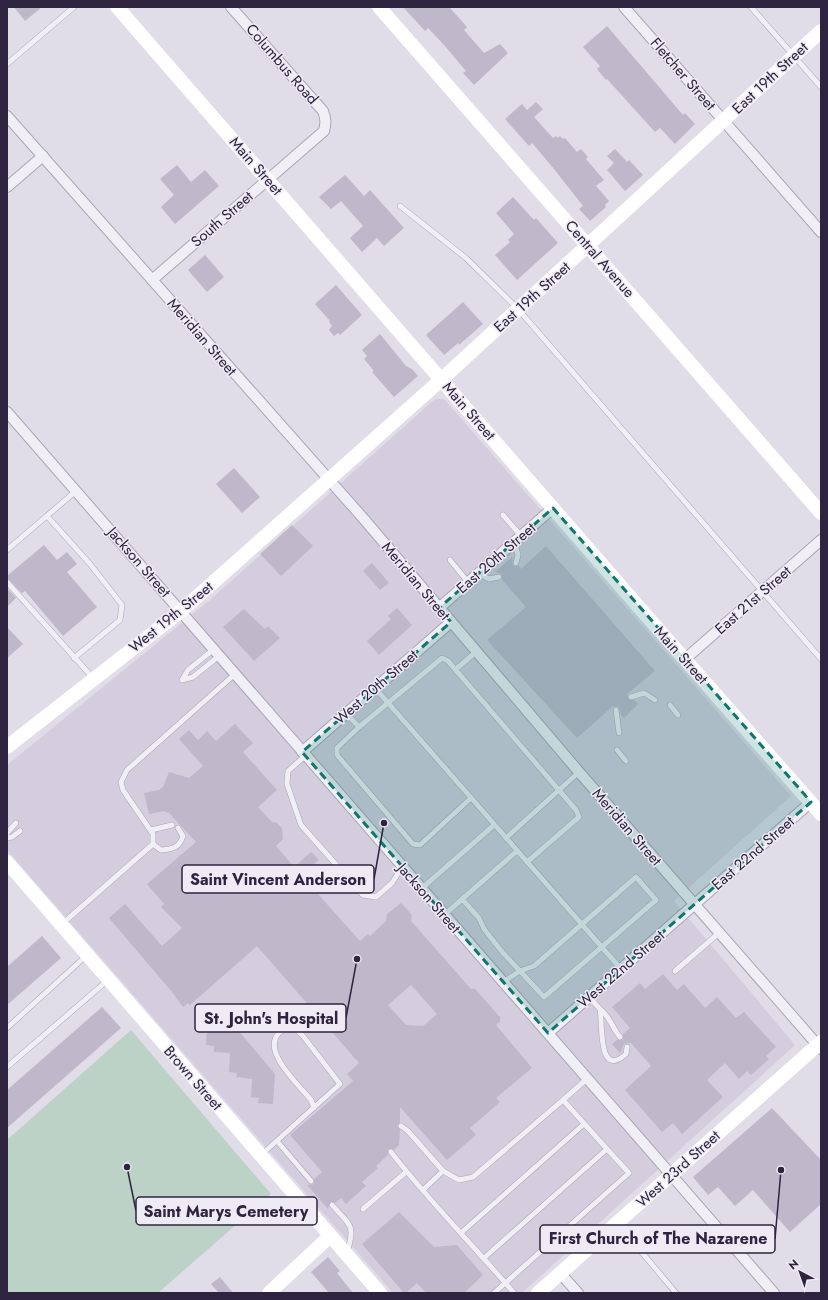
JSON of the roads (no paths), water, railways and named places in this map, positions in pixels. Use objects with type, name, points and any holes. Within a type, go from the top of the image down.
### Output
[{"type":"street","name":"Main Street","points":[[117,7],[442,379],[684,660],[821,814]]},
{"type":"street","name":"Columbus Road","points":[[231,7],[323,111],[326,118],[326,124]]},
{"type":"street","name":"Central Avenue","points":[[379,7],[821,513]]},
{"type":"street","name":"Fletcher Street","points":[[624,7],[821,232]]},
{"type":"street","name":"East 19th Street","points":[[329,480],[518,310],[821,31]]},
{"type":"street","name":"Meridian Street","points":[[7,116],[329,480],[579,772],[719,933],[820,1045]]},
{"type":"street","name":"South Street","points":[[152,280],[324,131],[326,124]]},
{"type":"street","points":[[7,187],[43,156]]},
{"type":"street","name":"Jackson Street","points":[[7,412],[217,652],[421,889],[672,1174],[774,1293]]},
{"type":"street","name":"West 19th Street","points":[[7,746],[181,611],[329,480]]},
{"type":"street","name":"East 20th Street","points":[[439,608],[553,508]]},
{"type":"street","name":"East 21st Street","points":[[684,660],[821,540]]},
{"type":"street","name":"West 20th Street","points":[[304,754],[346,713],[450,622]]},
{"type":"street","name":"East 22nd Street","points":[[694,904],[811,802]]},
{"type":"street","name":"Brown Street","points":[[7,862],[380,1293]]},
{"type":"street","name":"West 22nd Street","points":[[548,1033],[694,904]]},
{"type":"street","name":"West 23rd Street","points":[[538,1293],[820,1045]]},
{"type":"street","points":[[269,1293],[330,1236]]},
{"type":"street","points":[[560,1273],[578,1293]]},
{"type":"lane","points":[[7,64],[74,7]]},
{"type":"lane","points":[[751,7],[821,87]]},
{"type":"lane","points":[[400,206],[466,258],[518,310],[821,659]]},
{"type":"lane","points":[[7,550],[76,490]]},
{"type":"lane","points":[[503,515],[518,539],[518,555],[516,563]]},
{"type":"lane","points":[[47,516],[90,564],[122,605],[120,620],[74,658]]},
{"type":"lane","points":[[450,560],[468,582]]},
{"type":"lane","points":[[478,573],[489,579],[499,577]]},
{"type":"lane","points":[[7,582],[93,679]]},
{"type":"lane","points":[[217,652],[193,677],[182,680],[188,670],[217,652]]},
{"type":"lane","points":[[456,669],[476,652]]},
{"type":"lane","points":[[471,798],[420,844],[413,844],[336,755],[337,748],[359,727],[442,658],[448,661],[576,810],[579,817],[527,862]]},
{"type":"lane","points":[[62,924],[153,844],[153,834],[151,830],[123,790],[121,782],[127,770],[235,674]]},
{"type":"lane","points":[[375,688],[621,969]]},
{"type":"lane","points":[[631,698],[644,693],[655,700]]},
{"type":"lane","points":[[670,705],[678,715]]},
{"type":"lane","points":[[616,710],[619,733]]},
{"type":"lane","points":[[346,713],[359,727]]},
{"type":"lane","points":[[617,750],[626,761]]},
{"type":"lane","points":[[304,754],[288,771],[287,784],[301,826],[363,894],[376,897],[392,883],[402,867]]},
{"type":"lane","points":[[506,838],[579,772]]},
{"type":"lane","points":[[7,834],[16,823]]},
{"type":"lane","points":[[421,889],[494,824]]},
{"type":"lane","points":[[151,830],[172,825]]},
{"type":"lane","points":[[153,844],[161,850],[172,849],[180,845],[184,836],[178,828]]},
{"type":"lane","points":[[7,838],[20,831]]},
{"type":"lane","points":[[444,915],[517,851]]},
{"type":"lane","points":[[462,899],[479,918],[484,929],[503,953],[520,971],[544,997],[656,900],[636,877],[534,966],[520,971],[503,982]]},
{"type":"lane","points":[[675,971],[719,933]]},
{"type":"lane","points":[[7,1028],[88,955]]},
{"type":"lane","points":[[7,1067],[109,980]]},
{"type":"lane","points":[[589,997],[607,1014],[613,1029],[620,1037]]},
{"type":"lane","points":[[600,1009],[602,1017],[604,1052],[607,1058],[614,1061],[620,1060],[626,1054],[627,1047]]},
{"type":"lane","points":[[261,1156],[277,1141],[314,1108],[340,1084],[303,1036],[292,1026],[286,1027],[276,1036],[273,1045],[276,1056],[311,1100],[314,1108]]},
{"type":"lane","points":[[401,1126],[408,1130],[443,1171],[459,1180],[474,1177],[588,1078]]},
{"type":"lane","points":[[494,1293],[629,1173],[563,1100]]},
{"type":"lane","points":[[462,1232],[584,1124]]},
{"type":"lane","points":[[277,1141],[311,1181]]},
{"type":"lane","points":[[484,1258],[607,1149]]},
{"type":"lane","points":[[391,1152],[406,1172],[462,1232],[514,1293]]},
{"type":"lane","points":[[423,1190],[443,1171]]},
{"type":"lane","points":[[363,1209],[406,1172]]},
{"type":"lane","points":[[332,1206],[352,1228],[353,1235],[346,1254]]},
{"type":"lane","points":[[617,1223],[676,1293]]},
{"type":"place","name":"Saint Vincent Anderson","points":[[384,823]]},
{"type":"place","name":"St. John's Hospital","points":[[357,959]]},
{"type":"place","name":"Saint Marys Cemetery","points":[[127,1167]]},
{"type":"place","name":"First Church of The Nazarene","points":[[781,1170]]}]
